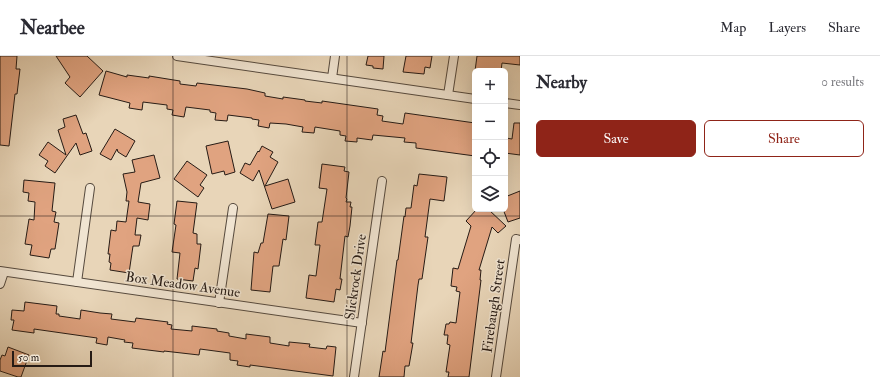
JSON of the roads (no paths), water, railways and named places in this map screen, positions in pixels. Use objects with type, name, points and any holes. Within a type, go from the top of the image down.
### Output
[{"type":"street","points":[[177,56],[216,59],[472,99]]},
{"type":"street","points":[[332,78],[335,56]]},
{"type":"street","points":[[448,95],[454,56]]},
{"type":"street","points":[[508,104],[520,106]]},
{"type":"street","name":"Slickrock Drive","points":[[354,377],[382,181]]},
{"type":"street","points":[[77,282],[90,188]]},
{"type":"street","points":[[219,303],[233,208]]},
{"type":"street","name":"Firebaugh Street","points":[[496,377],[518,240]]},
{"type":"street","points":[[0,284],[2,271]]},
{"type":"street","name":"Box Meadow Avenue","points":[[2,271],[362,323]]}]
